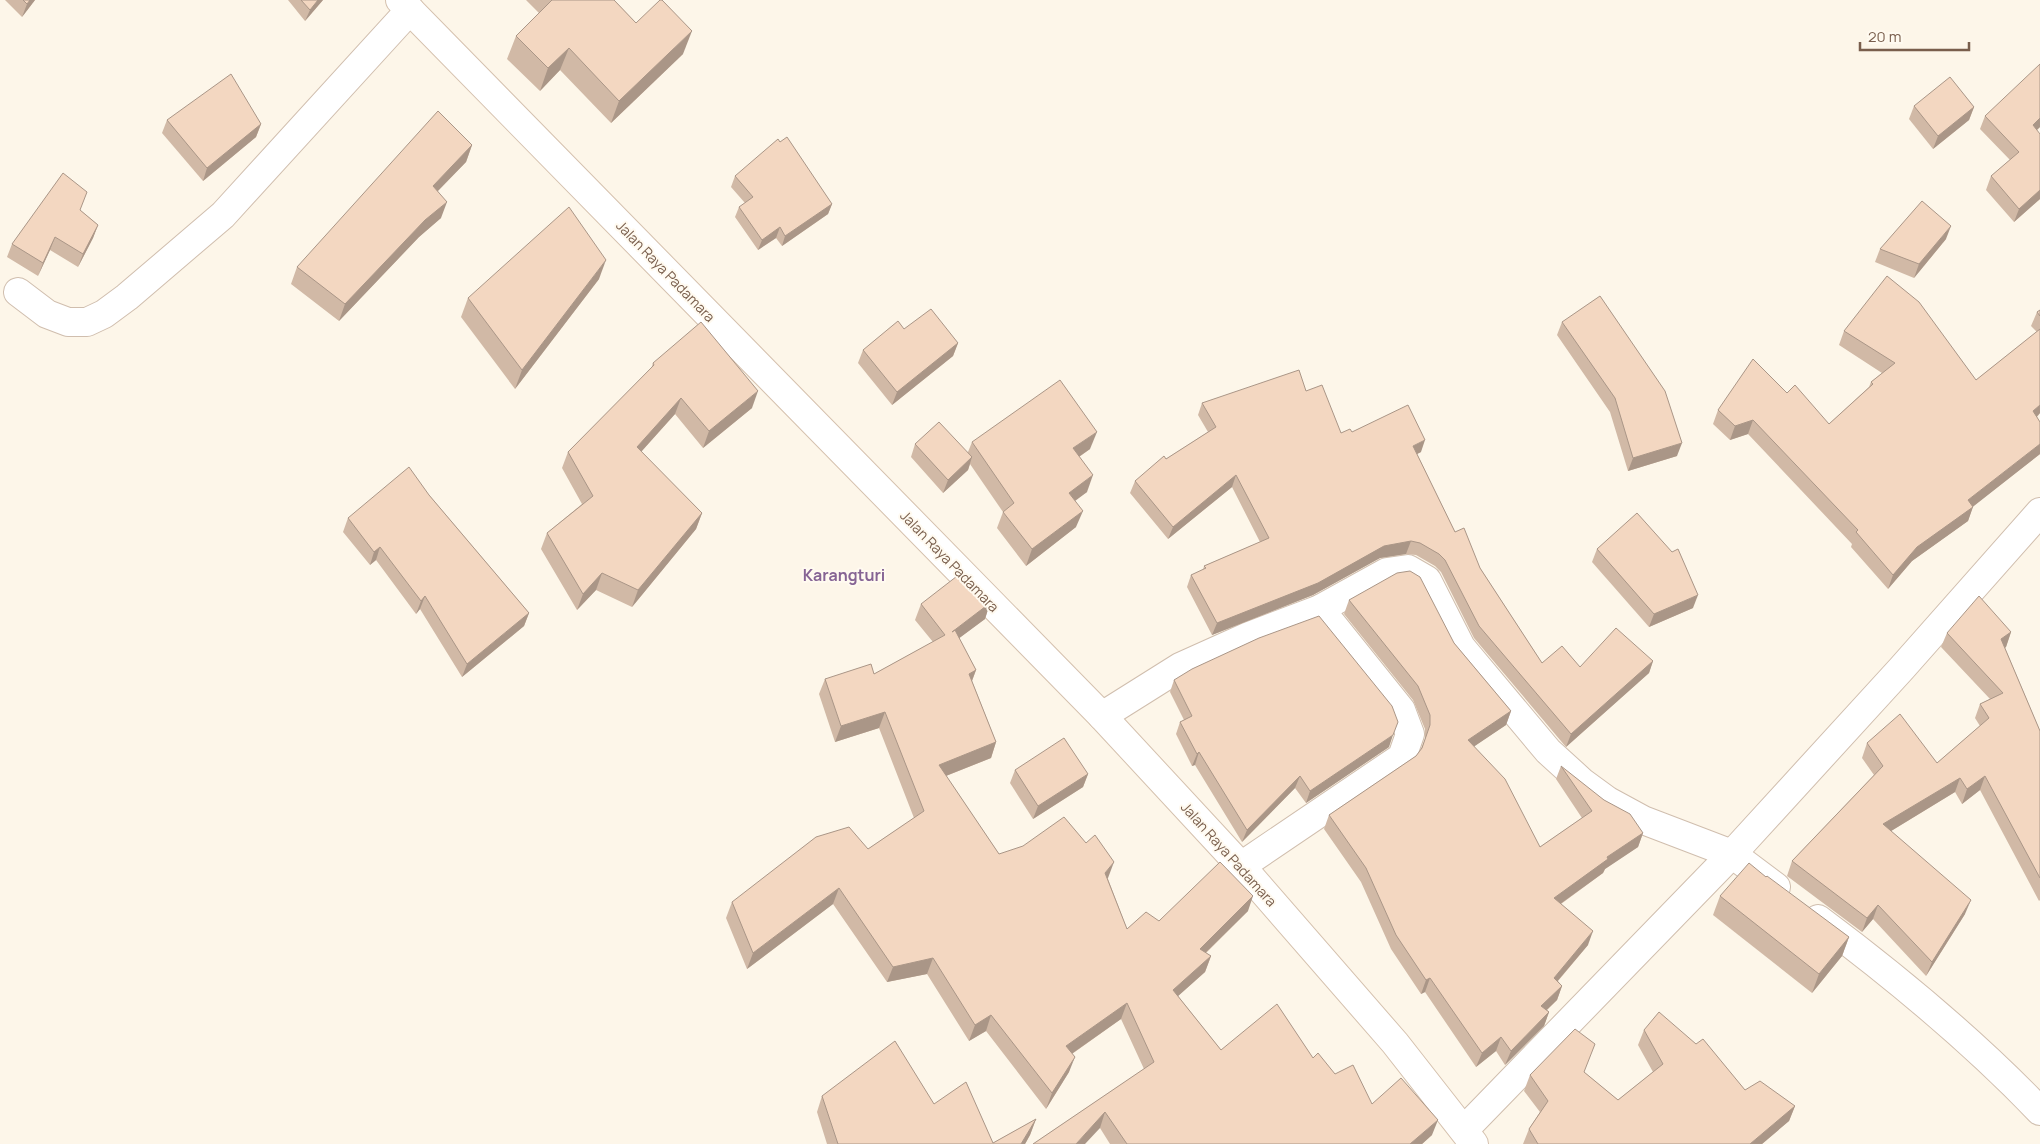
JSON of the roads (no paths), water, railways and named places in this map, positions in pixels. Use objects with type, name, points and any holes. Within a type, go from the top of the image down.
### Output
[{"type":"street","points":[[18,292],[47,314],[68,322],[87,322],[104,314],[127,297],[223,215],[405,5]]},
{"type":"street","name":"Jalan Raya Padamara","points":[[405,5],[1102,716],[1241,866],[1395,1043],[1469,1137]]},
{"type":"street","points":[[1469,1137],[1902,668],[2040,512]]},
{"type":"street","points":[[1102,716],[1180,667],[1249,636],[1320,609],[1387,572],[1408,570],[1427,580],[1461,647],[1548,751],[1582,782],[1608,801],[1643,820],[1732,854],[1865,954],[1942,1017],[2000,1069],[2040,1111]]},
{"type":"street","points":[[1241,866],[1402,757],[1410,734],[1402,710],[1320,609]]},
{"type":"district","name":"Karangturi","points":[[844,575]]}]
